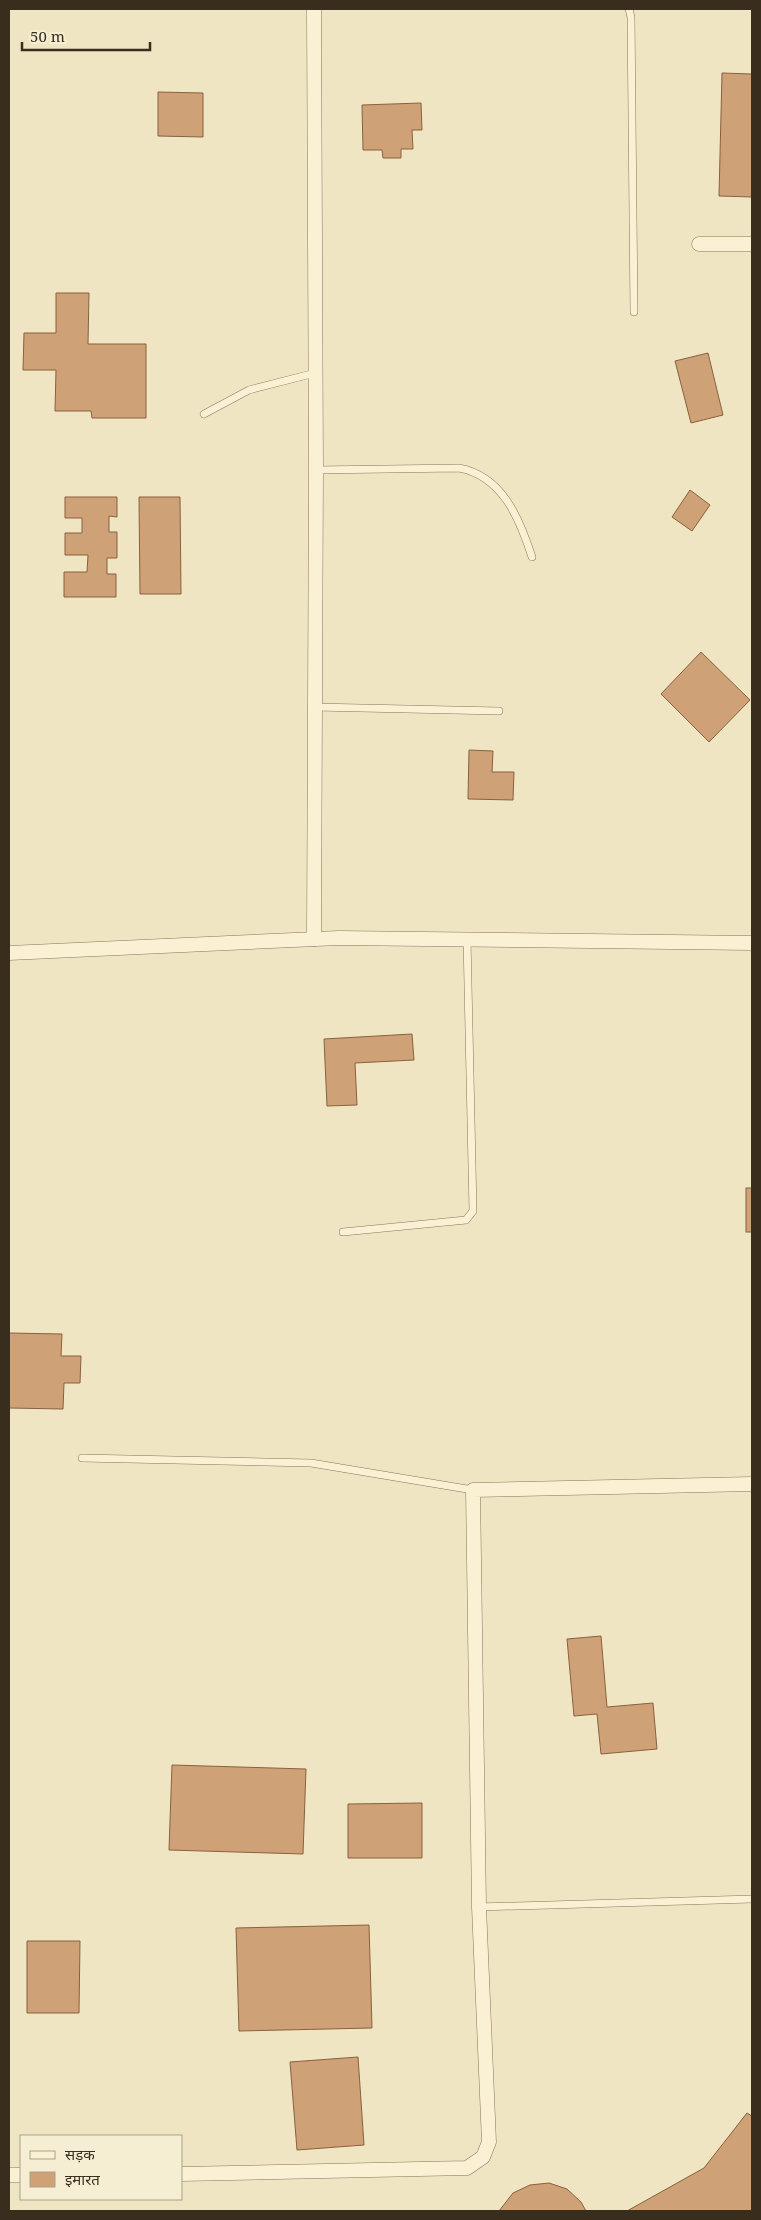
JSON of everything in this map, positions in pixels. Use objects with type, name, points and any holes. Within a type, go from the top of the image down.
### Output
[{"type":"street","points":[[314,9],[316,470],[314,939]]},
{"type":"street","points":[[699,244],[752,244]]},
{"type":"street","points":[[9,954],[314,939],[752,942]]},
{"type":"street","points":[[182,2174],[467,2168],[483,2157],[489,2142],[479,1907],[473,1490],[752,1484]]},
{"type":"lane","points":[[628,9],[630,17],[634,312]]},
{"type":"lane","points":[[204,414],[249,390],[315,373]]},
{"type":"lane","points":[[316,470],[459,468],[471,470],[482,476],[512,505],[522,525],[532,557]]},
{"type":"lane","points":[[315,707],[498,711]]},
{"type":"lane","points":[[343,1232],[466,1220],[473,1211],[467,939]]},
{"type":"lane","points":[[82,1458],[311,1463],[473,1490]]},
{"type":"lane","points":[[479,1907],[752,1899]]},
{"type":"building","points":[[722,73],[752,74],[752,197],[719,196]]},
{"type":"building","points":[[158,92],[203,93],[203,137],[158,136]]},
{"type":"building","points":[[421,103],[422,130],[412,130],[413,149],[401,149],[401,158],[383,158],[382,150],[363,150],[362,105]]},
{"type":"building","points":[[56,293],[89,293],[88,344],[146,344],[146,418],[92,418],[91,411],[55,411],[56,370],[23,370],[24,333],[56,333]]},
{"type":"building","points":[[708,353],[723,415],[691,423],[675,361]]},
{"type":"building","points":[[690,490],[710,505],[692,531],[672,517]]},
{"type":"building","points":[[65,497],[117,497],[117,517],[109,516],[109,532],[117,532],[117,558],[107,558],[107,574],[116,574],[116,597],[64,597],[64,572],[87,572],[88,555],[65,555],[65,533],[82,533],[82,518],[65,518]]},
{"type":"building","points":[[139,497],[180,497],[181,594],[140,594]]},
{"type":"building","points":[[701,652],[750,700],[709,742],[661,694]]},
{"type":"building","points":[[469,750],[493,751],[492,772],[514,772],[513,800],[468,799]]},
{"type":"building","points":[[412,1034],[414,1060],[355,1063],[357,1105],[327,1106],[324,1039]]},
{"type":"building","points":[[746,1188],[752,1188],[752,1232],[746,1232]]},
{"type":"building","points":[[9,1333],[62,1334],[61,1356],[81,1356],[80,1383],[64,1383],[63,1409],[9,1408]]},
{"type":"building","points":[[601,1636],[607,1707],[653,1703],[657,1749],[601,1754],[597,1714],[574,1716],[567,1639]]},
{"type":"building","points":[[172,1765],[306,1769],[303,1854],[169,1850]]},
{"type":"building","points":[[422,1803],[422,1858],[348,1858],[348,1804]]},
{"type":"building","points":[[369,1925],[372,2028],[239,2031],[236,1928]]},
{"type":"building","points":[[27,1941],[80,1941],[79,2013],[27,2013]]},
{"type":"building","points":[[358,2057],[364,2145],[297,2150],[290,2062]]},
{"type":"building","points":[[747,2113],[752,2116],[752,2211],[627,2211],[704,2168]]},
{"type":"building","points":[[549,2183],[567,2189],[581,2202],[586,2211],[499,2211],[513,2193],[530,2185]]}]
